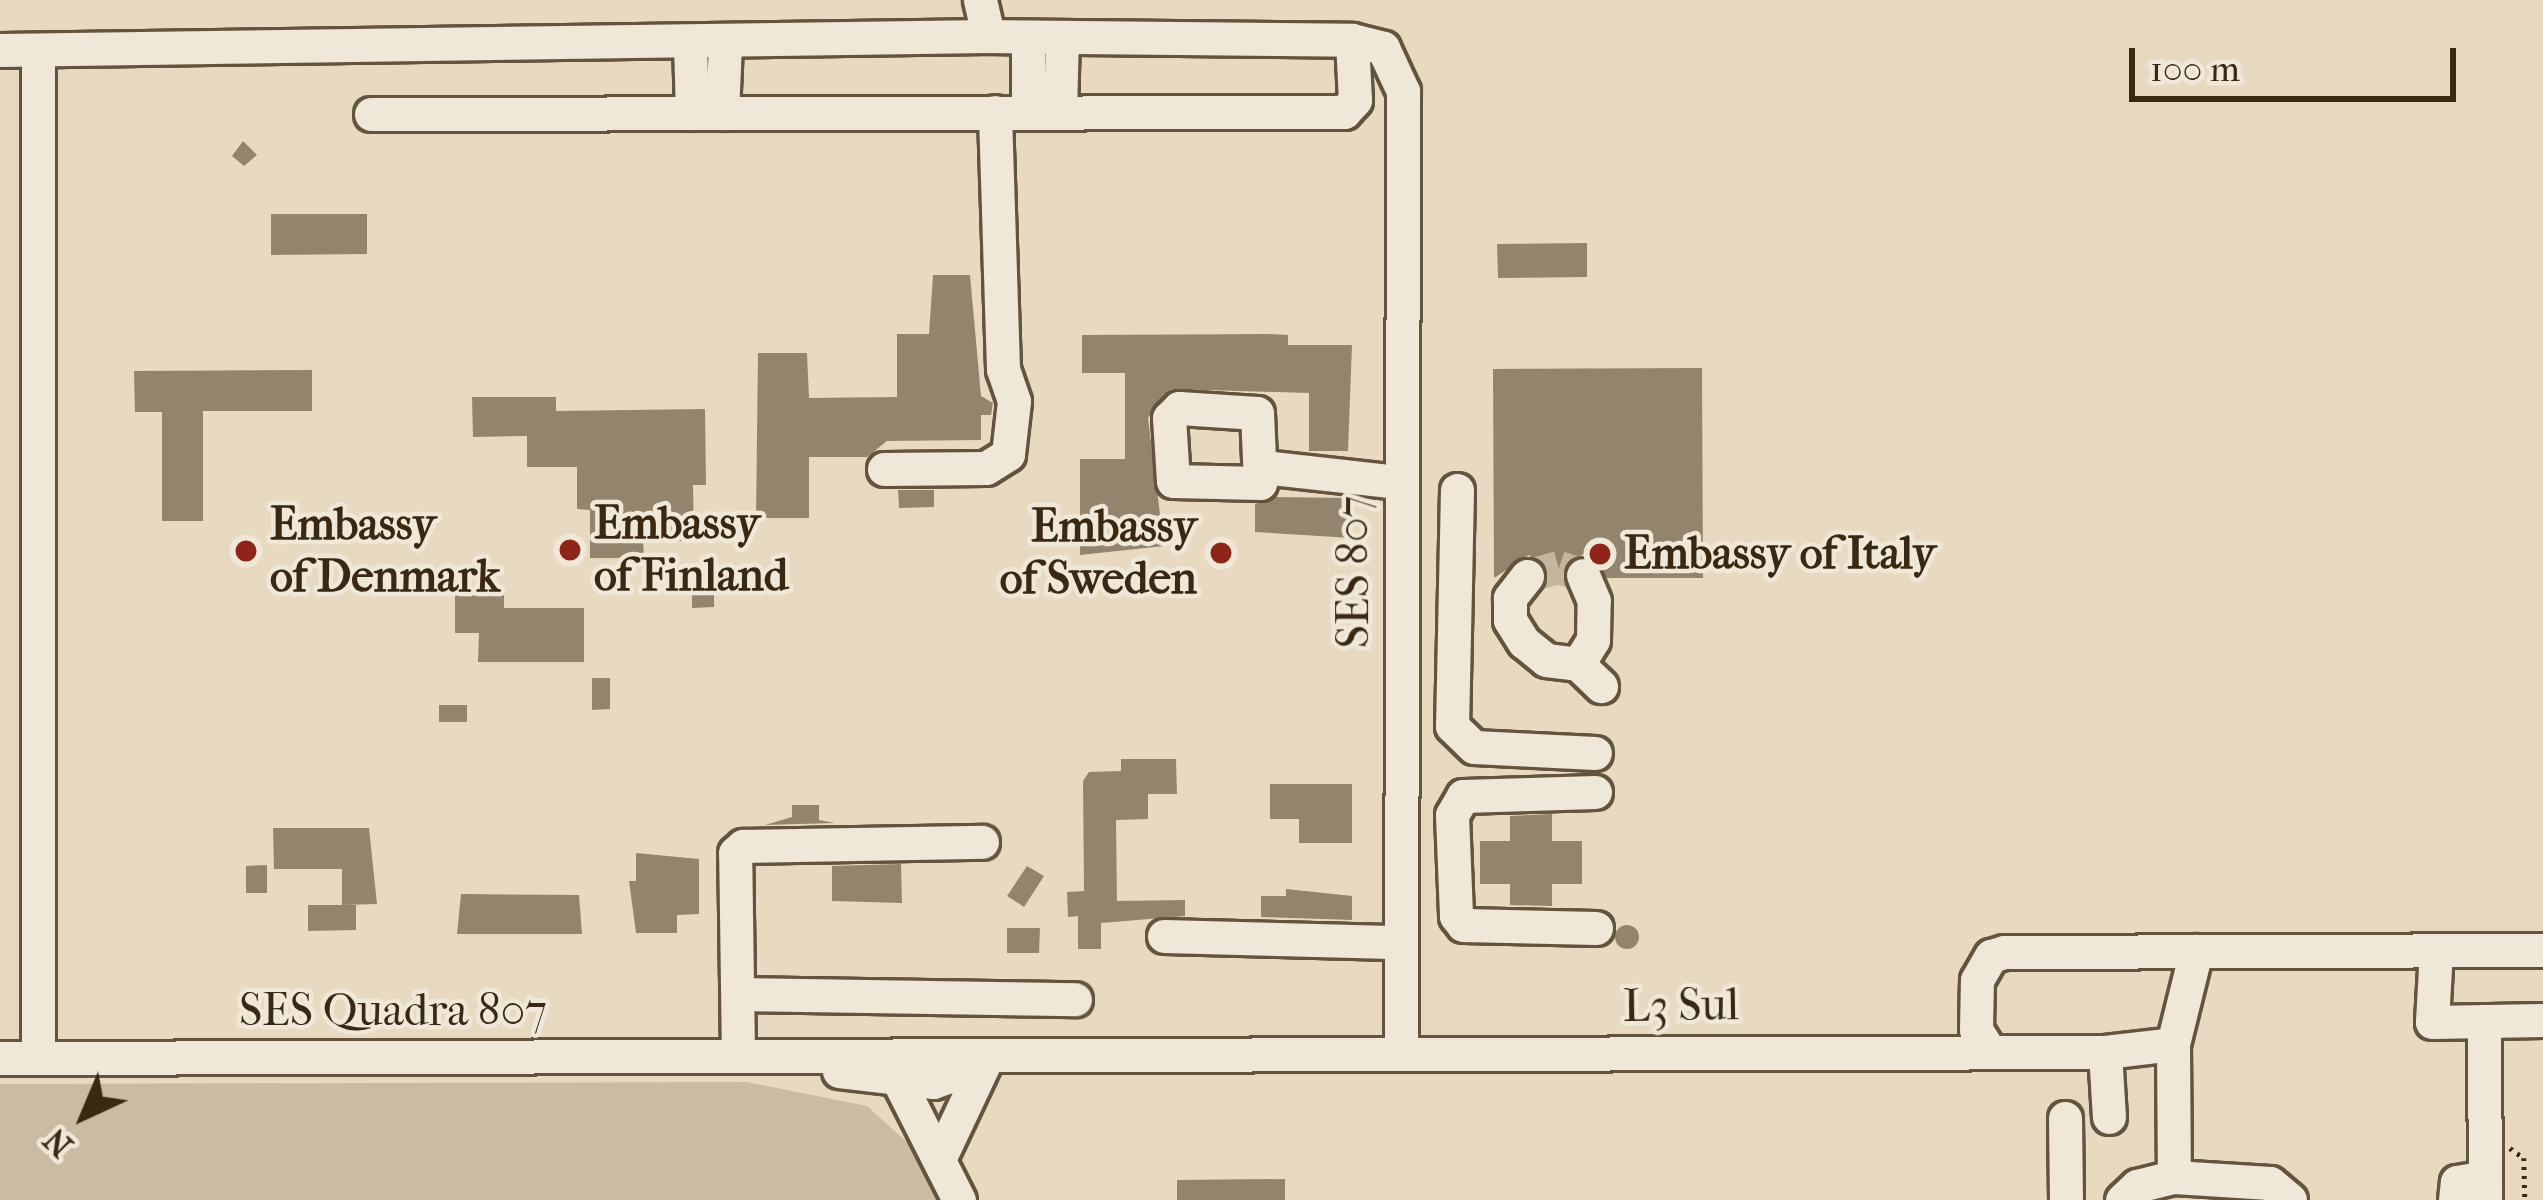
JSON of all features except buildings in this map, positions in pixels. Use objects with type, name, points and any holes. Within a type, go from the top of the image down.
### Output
[{"type":"street","points":[[980,0],[988,36]]},
{"type":"street","points":[[0,50],[690,44],[988,36],[1352,40],[1355,100],[1344,112],[370,114]]},
{"type":"street","points":[[884,469],[986,467],[1008,454],[1014,401],[1003,369],[1027,112],[1028,37]]},
{"type":"street","points":[[1027,112],[1062,38]]},
{"type":"street","name":"SES 807","points":[[1352,40],[1392,55],[1403,91],[1401,1054]]},
{"type":"street","points":[[707,113],[725,43]]},
{"type":"street","points":[[690,44],[707,113]]},
{"type":"street","points":[[38,50],[38,1056]]},
{"type":"street","points":[[1263,467],[1399,482]]},
{"type":"street","points":[[1457,490],[1452,726],[1474,747],[1595,753]]},
{"type":"street","points":[[1527,576],[1510,598],[1510,620],[1546,660],[1589,675],[1594,601],[1583,575]]},
{"type":"street","points":[[1595,792],[1463,796],[1452,815],[1456,916],[1462,925],[1596,928]]},
{"type":"street","points":[[738,1056],[735,853],[742,846],[982,842]]},
{"type":"street","points":[[1164,936],[1400,942]]},
{"type":"street","points":[[2436,950],[2432,1022],[2543,1020]]},
{"type":"street","points":[[1976,1044],[1977,980],[1990,956],[2185,959],[2543,950]]},
{"type":"street","points":[[2174,1178],[2173,1044],[2185,959]]},
{"type":"street","points":[[738,994],[1060,998],[1046,1054]]},
{"type":"street","points":[[2455,1200],[2457,1182],[2485,1188],[2484,1021]]},
{"type":"street","name":"L3 Sul","points":[[1401,1054],[1976,1044],[2105,1052],[2173,1044]]},
{"type":"street","points":[[2105,1052],[2109,1117]]},
{"type":"street","name":"SES Quadra 807","points":[[785,1056],[829,1069],[912,1069],[1046,1054],[1401,1054]]},
{"type":"street","name":"SES Quadra 807","points":[[0,1058],[785,1056],[912,1069]]},
{"type":"street","points":[[943,1163],[994,1060]]},
{"type":"street","points":[[829,1069],[943,1163]]},
{"type":"street","points":[[912,1069],[943,1163]]},
{"type":"street","points":[[2066,1118],[2066,1200]]},
{"type":"street","points":[[2122,1200],[2138,1186],[2174,1178],[2270,1183],[2290,1200]]},
{"type":"path","points":[[2486,1140],[2524,1158],[2525,1200]]},
{"type":"shaded area","points":[[747,1082],[867,1106],[930,1163],[946,1200],[0,1200],[0,1084]]},
{"type":"tunnel","points":[[1527,576],[1559,567],[1583,575]]},
{"type":"place","name":"Embassy of Finland","points":[[570,550]]},
{"type":"place","name":"Embassy of Denmark","points":[[246,551]]},
{"type":"place","name":"Embassy of Sweden","points":[[1221,553]]},
{"type":"place","name":"Embassy of Italy","points":[[1600,554]]}]
